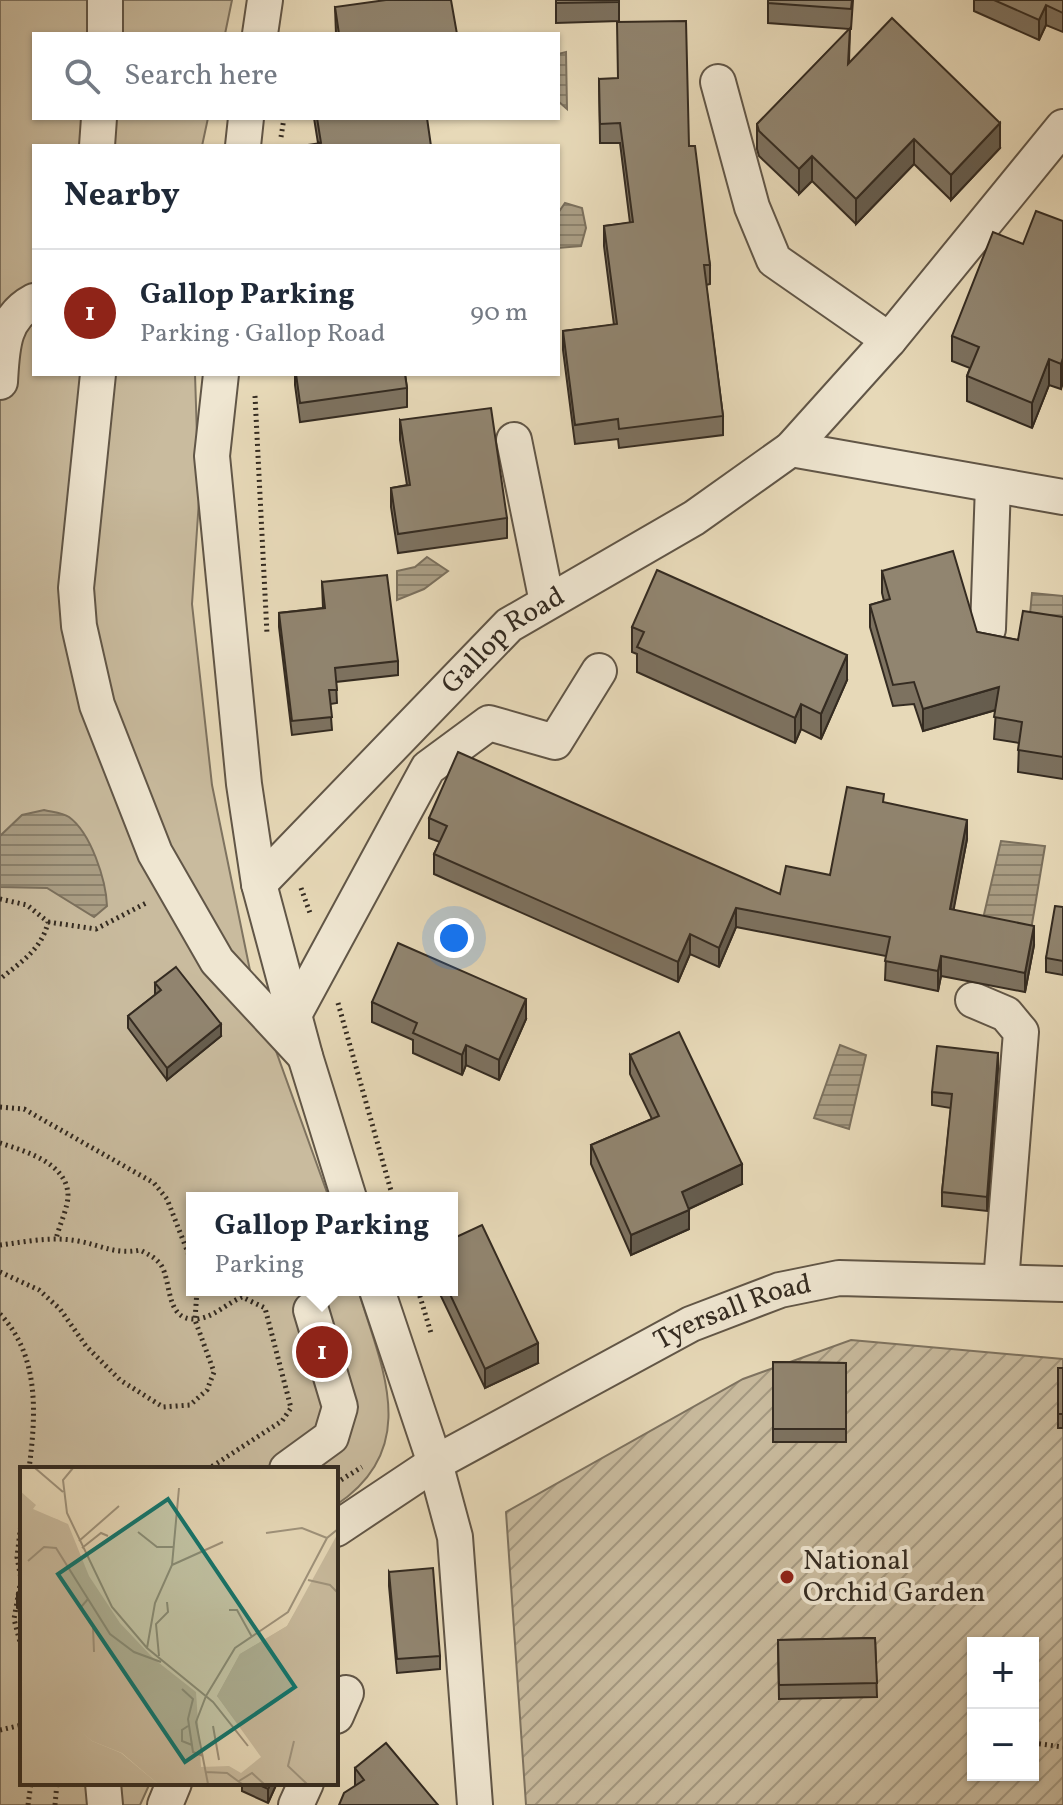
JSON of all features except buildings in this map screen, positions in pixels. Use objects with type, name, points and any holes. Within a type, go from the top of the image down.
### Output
[{"type":"street","points":[[105,0],[105,32]]},
{"type":"street","points":[[260,32],[265,0]]},
{"type":"street","points":[[718,82],[752,207],[774,260],[889,340]]},
{"type":"street","points":[[97,144],[99,120]]},
{"type":"street","points":[[243,144],[246,120]]},
{"type":"street","name":"Gallop Road","points":[[259,884],[509,625],[694,518],[791,449],[889,340],[1063,127]]},
{"type":"street","points":[[0,382],[6,333],[20,308],[32,302]]},
{"type":"street","points":[[98,376],[76,588],[79,626],[97,705],[155,853],[217,961],[305,1056]]},
{"type":"street","points":[[221,376],[212,456],[244,784],[259,884],[305,1056],[347,1192]]},
{"type":"street","points":[[514,440],[547,602]]},
{"type":"street","points":[[791,449],[1063,497]]},
{"type":"street","points":[[988,629],[993,485]]},
{"type":"street","points":[[295,1013],[428,768],[489,723],[555,742],[599,671]]},
{"type":"street","points":[[973,1000],[1006,1014],[1021,1032],[1001,1282]]},
{"type":"street","name":"Tyersall Road","points":[[338,1528],[435,1463],[691,1324],[780,1290],[839,1278],[1063,1284]]},
{"type":"street","points":[[379,1296],[435,1463],[455,1537],[475,1805]]},
{"type":"street","points":[[290,1467],[331,1437],[340,1407],[311,1310]]},
{"type":"street","points":[[103,1785],[105,1805]]},
{"type":"street","points":[[296,1805],[305,1785]]},
{"type":"path","points":[[280,144],[284,120]]},
{"type":"path","points":[[0,899],[27,905],[48,922],[96,929],[175,889]]},
{"type":"path","points":[[0,979],[33,953],[44,938],[48,922]]},
{"type":"path","points":[[0,1107],[24,1109],[154,1183],[167,1199],[186,1248]]},
{"type":"path","points":[[0,1143],[49,1164],[64,1178],[68,1196],[56,1239]]},
{"type":"path","points":[[0,1245],[56,1239],[80,1241],[122,1253],[140,1250],[162,1266],[171,1304],[182,1316],[195,1320],[242,1297],[265,1308],[291,1408],[282,1421],[211,1467]]},
{"type":"path","points":[[0,1272],[39,1290],[60,1309],[86,1346],[120,1380],[163,1407],[190,1405],[207,1390],[214,1372],[195,1320],[197,1296]]},
{"type":"path","points":[[0,1314],[16,1331],[31,1375],[35,1415],[29,1467]]},
{"type":"path","points":[[20,1532],[17,1557],[20,1570]]},
{"type":"path","points":[[20,1588],[14,1619],[20,1642]]},
{"type":"path","points":[[0,1730],[20,1725]]},
{"type":"path","points":[[1039,1744],[1063,1747]]},
{"type":"path","points":[[28,1805],[31,1785]]},
{"type":"path","points":[[55,1805],[57,1785]]},
{"type":"shaded area","points":[[0,0],[232,0],[225,32],[32,32],[32,120],[208,120],[202,144],[32,144],[32,376],[195,376],[199,500],[192,604],[212,785],[254,990],[327,1192],[186,1192],[186,1296],[360,1296],[384,1377],[388,1405],[387,1432],[379,1458],[363,1483],[338,1503],[338,1467],[20,1467],[20,1785],[149,1785],[140,1805],[0,1805]]},
{"type":"shaded area","points":[[566,52],[567,109],[560,103],[560,54]]},
{"type":"shaded area","points":[[565,203],[582,208],[586,228],[581,246],[560,248],[560,210]]},
{"type":"shaded area","points":[[427,557],[448,571],[424,589],[397,600],[397,571],[415,567]]},
{"type":"shaded area","points":[[1032,593],[1063,596],[1063,618],[1030,614]]},
{"type":"shaded area","points":[[44,810],[69,817],[90,845],[104,883],[107,906],[94,917],[47,888],[0,887],[0,836],[22,815]]},
{"type":"shaded area","points":[[1001,841],[1045,846],[1030,936],[982,923]]},
{"type":"shaded area","points":[[840,1045],[866,1055],[849,1129],[814,1118]]},
{"type":"shaded area","name":"National Orchid Garden","points":[[851,1340],[1063,1359],[1063,1805],[526,1805],[506,1512],[743,1379]]},
{"type":"place","name":"Gallop Parking","points":[[322,1352]]},
{"type":"place","name":"National Orchid Garden","points":[[787,1577]]}]
